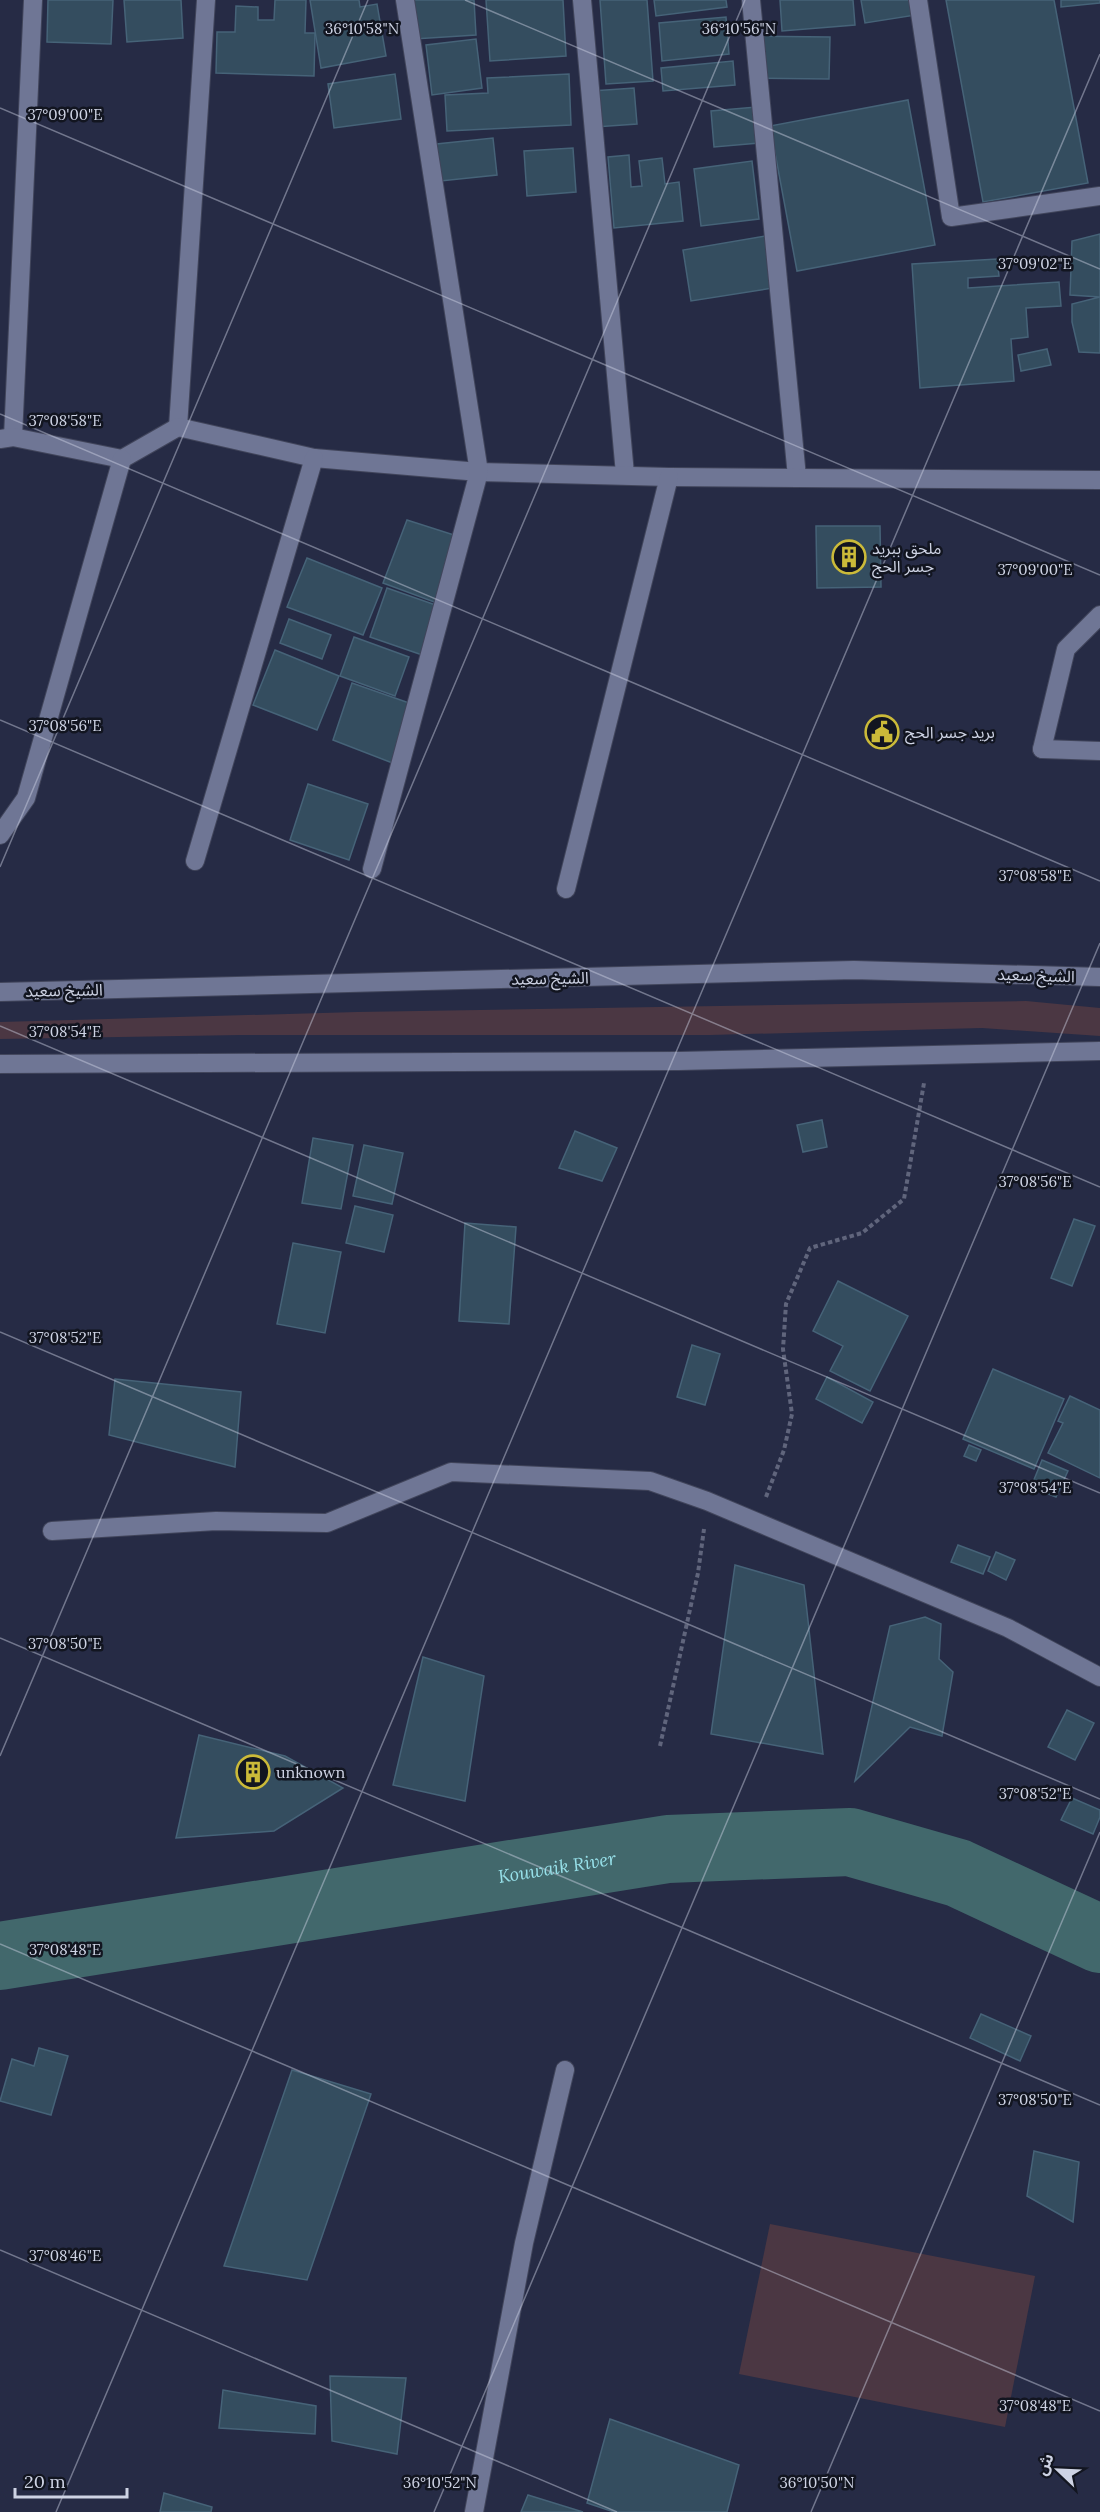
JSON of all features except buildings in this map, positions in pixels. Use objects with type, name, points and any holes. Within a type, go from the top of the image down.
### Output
[{"type":"street","points":[[33,0],[7,438],[122,459],[178,428],[314,458],[479,472],[625,474],[669,477],[1100,480]]},
{"type":"street","points":[[178,428],[206,0]]},
{"type":"street","points":[[372,869],[479,472],[405,0]]},
{"type":"street","points":[[582,0],[625,474]]},
{"type":"street","points":[[752,0],[796,477]]},
{"type":"street","points":[[918,0],[951,217],[1100,196]]},
{"type":"street","points":[[195,861],[314,458]]},
{"type":"street","points":[[0,835],[26,798],[122,459]]},
{"type":"street","points":[[566,889],[669,477]]},
{"type":"street","points":[[1100,615],[1066,649],[1042,749],[1100,751]]},
{"type":"street","name":"الشيخ سعيد","points":[[0,992],[854,970],[1100,976]]},
{"type":"street","points":[[0,1064],[667,1061],[1100,1051]]},
{"type":"street","points":[[52,1531],[216,1521],[327,1523],[451,1472],[650,1480],[707,1501],[1008,1628],[1100,1677]]},
{"type":"street","points":[[474,2512],[524,2243],[565,2070]]},
{"type":"path","points":[[763,1507],[784,1450],[792,1413],[783,1349],[786,1304],[810,1248],[862,1233],[904,1199],[928,1055]]},
{"type":"path","points":[[660,1746],[698,1573],[707,1501]]},
{"type":"shaded area","points":[[1026,1001],[1100,1008],[1100,1036],[982,1028],[710,1035],[240,1035],[0,1039],[0,1022],[357,1012]]},
{"type":"shaded area","points":[[770,2224],[1035,2276],[1005,2427],[739,2374]]},
{"type":"waterway","name":"Kouwaik River","points":[[0,1956],[668,1849],[850,1842],[958,1873],[1100,1939]]},
{"type":"place","name":"ملحق ببريد جسر الحج","points":[[849,557]]},
{"type":"place","name":"بريد جسر الحج","points":[[882,732]]},
{"type":"place","name":"unknown","points":[[253,1772]]}]
